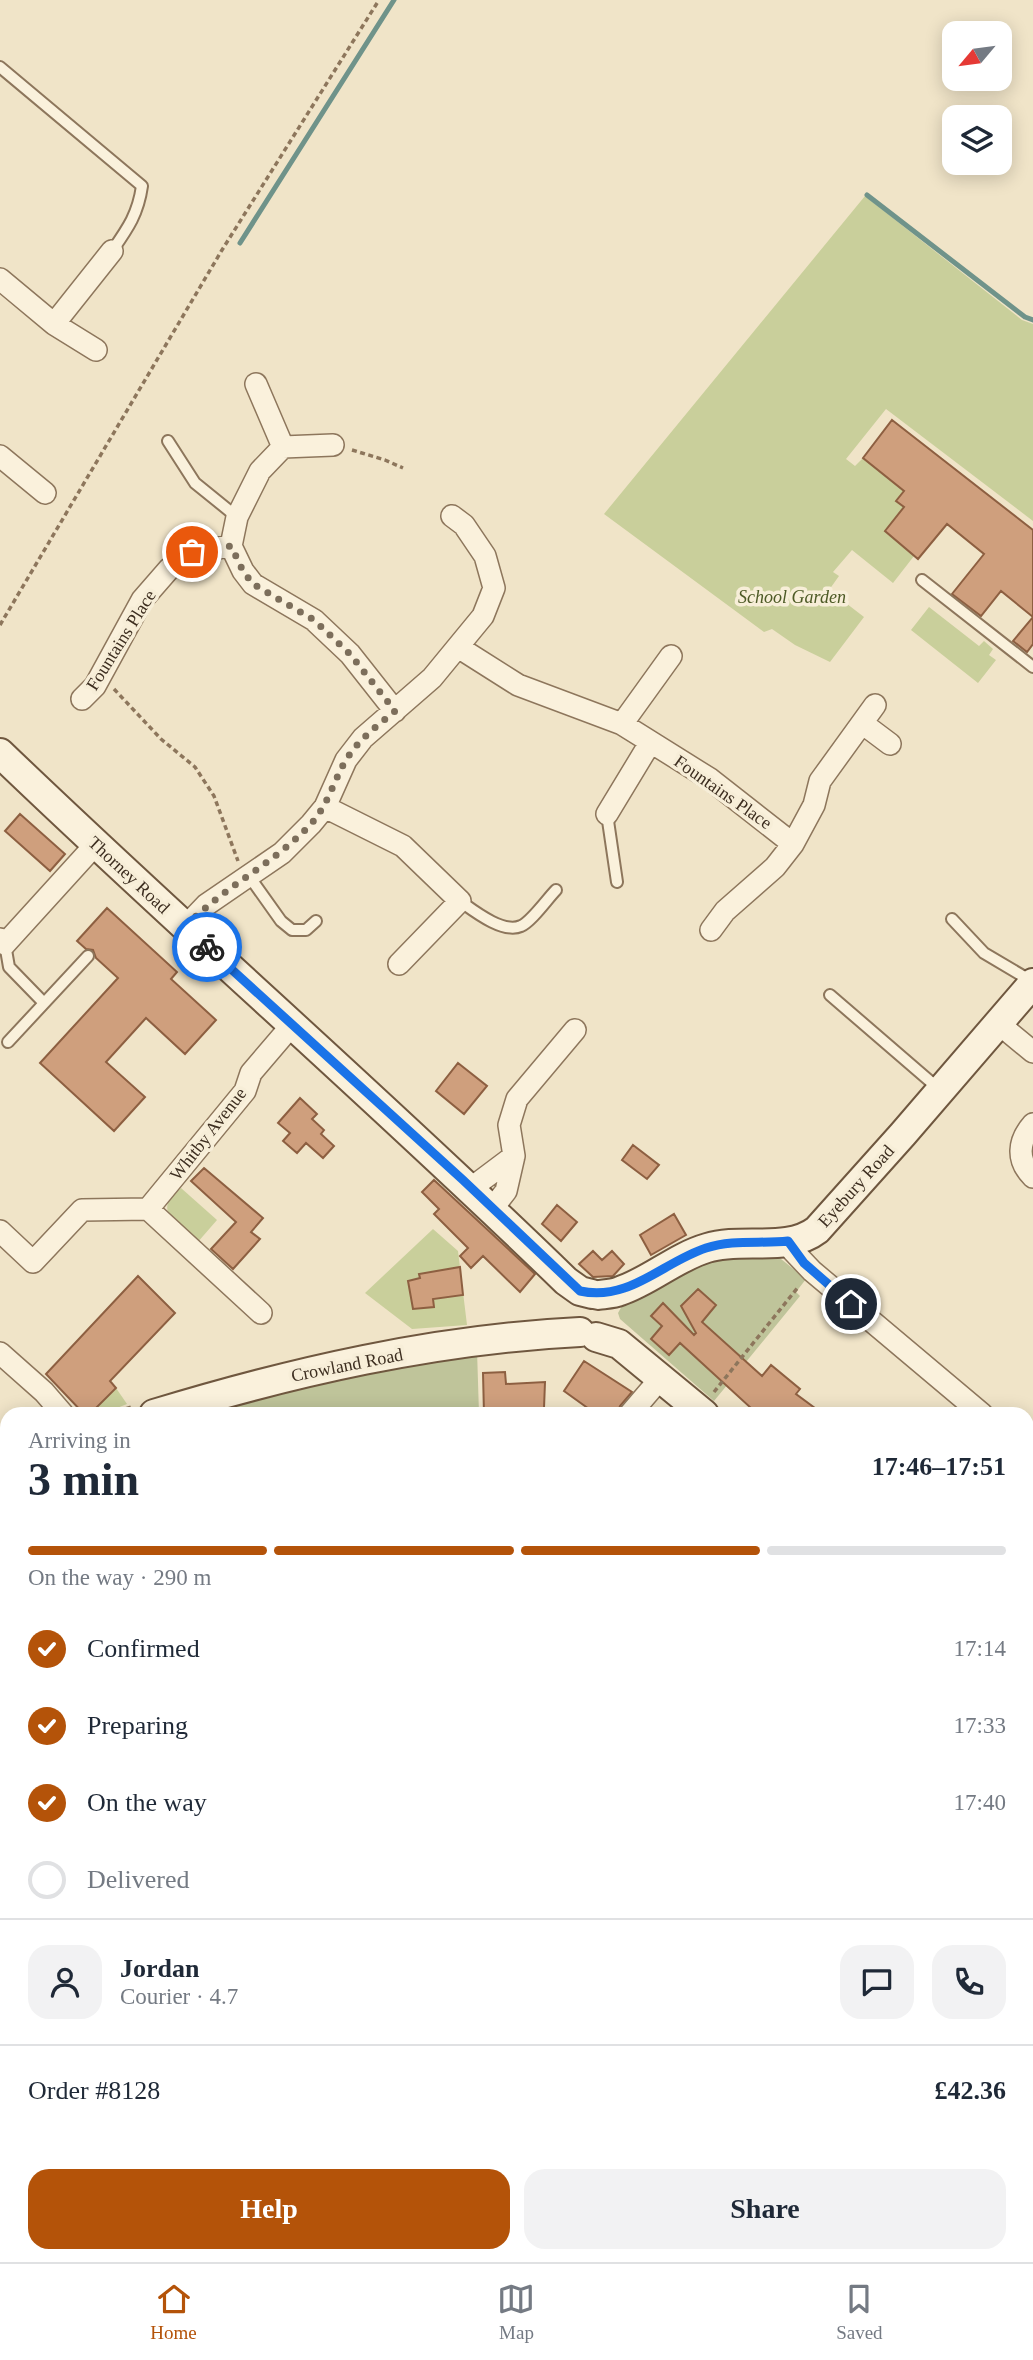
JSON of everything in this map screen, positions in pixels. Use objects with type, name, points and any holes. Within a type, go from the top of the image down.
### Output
[{"type":"street","points":[[54,324],[112,251]]},
{"type":"street","points":[[0,279],[54,324],[96,349]]},
{"type":"street","points":[[256,384],[283,447]]},
{"type":"street","points":[[333,445],[283,447],[260,471],[237,517],[231,546],[243,571],[253,584],[314,620],[350,654],[395,711]]},
{"type":"street","points":[[0,456],[45,493]]},
{"type":"street","points":[[185,927],[206,905],[282,853],[325,807],[346,760],[363,738],[432,678],[483,616],[494,587],[485,556],[464,517]]},
{"type":"street","name":"Fountains Place","points":[[82,699],[95,687],[142,600],[169,569],[192,552],[231,546]]},
{"type":"street","name":"Fountains Place","points":[[458,647],[518,685],[622,724],[710,779],[793,844]]},
{"type":"street","points":[[622,724],[671,656]]},
{"type":"street","points":[[711,930],[725,911],[775,867],[793,844],[814,805],[820,781],[875,705]]},
{"type":"street","points":[[862,723],[890,744]]},
{"type":"street","points":[[607,814],[650,743]]},
{"type":"street","name":"Thorney Road","points":[[0,753],[95,845],[492,1209],[566,1281],[597,1316]]},
{"type":"street","points":[[325,807],[403,846],[460,901],[400,964]]},
{"type":"street","points":[[3,941],[95,845]]},
{"type":"street","name":"Eyebury Road","points":[[597,1316],[706,1248],[733,1242],[788,1241],[807,1237],[817,1230],[1033,983]]},
{"type":"street","points":[[999,1024],[1033,1052]]},
{"type":"street","name":"Whitby Avenue","points":[[148,1209],[245,1091],[251,1073],[292,1025]]},
{"type":"street","points":[[492,1209],[506,1191],[514,1156],[509,1125],[517,1099],[575,1030]]},
{"type":"street","points":[[1033,1124],[1024,1135],[1019,1152],[1026,1170],[1033,1177]]},
{"type":"street","points":[[463,1185],[514,1156]]},
{"type":"street","points":[[0,1231],[33,1262],[82,1210],[148,1209],[261,1313]]},
{"type":"street","points":[[788,1241],[793,1251],[812,1271],[974,1407]]},
{"type":"street","points":[[597,1316],[660,1379],[696,1407]]},
{"type":"street","name":"Crowland Road","points":[[168,1407],[192,1395],[393,1355],[544,1334],[597,1316]]},
{"type":"street","points":[[0,1353],[57,1407]]},
{"type":"street","points":[[636,1407],[660,1379]]},
{"type":"lane","points":[[0,67],[142,186],[133,221],[112,251]]},
{"type":"lane","points":[[168,441],[195,483],[237,517]]},
{"type":"lane","points":[[922,580],[1033,667]]},
{"type":"lane","points":[[607,814],[617,882]]},
{"type":"lane","points":[[249,876],[281,921],[292,930],[306,930],[316,921]]},
{"type":"lane","points":[[460,901],[487,920],[510,928],[522,926],[556,890]]},
{"type":"lane","points":[[952,919],[984,953],[1033,983]]},
{"type":"lane","points":[[3,941],[9,967],[44,1003]]},
{"type":"lane","points":[[8,1042],[88,956]]},
{"type":"lane","points":[[830,995],[941,1091]]},
{"type":"path","points":[[0,625],[222,250],[379,0]]},
{"type":"path","points":[[333,445],[385,460],[402,468]]},
{"type":"path","points":[[101,675],[162,739],[195,767],[214,796],[240,866],[249,876]]},
{"type":"path","points":[[706,1407],[812,1271]]},
{"type":"green space","name":"School Garden","points":[[865,196],[1022,320],[1033,324],[1033,521],[886,409],[846,459],[855,466],[863,458],[904,491],[897,501],[904,507],[914,556],[893,583],[852,550],[833,572],[839,576],[829,590],[864,617],[830,662],[795,645],[772,629],[764,632],[604,514]]},
{"type":"green space","points":[[929,607],[979,646],[984,641],[993,649],[989,655],[996,660],[978,683],[911,630]]},
{"type":"green space","points":[[181,1188],[217,1220],[197,1243],[176,1225],[168,1213],[170,1199]]},
{"type":"green space","points":[[433,1229],[458,1251],[467,1325],[412,1329],[365,1293]]},
{"type":"green space","points":[[709,1254],[776,1255],[806,1279],[796,1292],[800,1296],[714,1401],[620,1319],[618,1313],[626,1299]]},
{"type":"green space","points":[[477,1350],[479,1407],[220,1407],[257,1394]]},
{"type":"green space","points":[[116,1388],[127,1404],[120,1407],[97,1407]]},
{"type":"building","points":[[892,420],[1033,530],[1033,617],[1001,591],[981,616],[952,594],[984,554],[947,524],[918,559],[885,531],[904,507],[896,501],[904,491],[863,458]]},
{"type":"building","points":[[1033,617],[1033,644],[1027,652],[1013,641]]},
{"type":"building","points":[[20,814],[65,854],[50,871],[5,831]]},
{"type":"building","points":[[107,908],[177,972],[171,979],[216,1020],[185,1054],[146,1018],[106,1062],[145,1097],[114,1131],[40,1063],[118,978],[96,958],[93,950],[86,949],[77,941]]},
{"type":"building","points":[[458,1063],[487,1086],[464,1114],[436,1091]]},
{"type":"building","points":[[300,1098],[317,1114],[312,1119],[324,1130],[321,1134],[334,1146],[323,1158],[306,1143],[297,1153],[283,1141],[290,1133],[278,1123]]},
{"type":"building","points":[[633,1145],[659,1165],[647,1179],[622,1160]]},
{"type":"building","points":[[204,1168],[263,1218],[251,1232],[260,1239],[233,1269],[211,1249],[236,1222],[191,1181]]},
{"type":"building","points":[[434,1180],[535,1274],[520,1292],[483,1256],[471,1268],[460,1256],[468,1248],[434,1214],[439,1209],[422,1192]]},
{"type":"building","points":[[557,1205],[577,1222],[561,1241],[542,1224]]},
{"type":"building","points":[[674,1214],[686,1235],[651,1255],[640,1235]]},
{"type":"building","points":[[593,1251],[602,1260],[612,1251],[624,1264],[613,1276],[593,1277],[579,1264]]},
{"type":"building","points":[[460,1267],[463,1295],[433,1299],[434,1307],[413,1309],[408,1281],[420,1278],[419,1274]]},
{"type":"building","points":[[138,1276],[175,1313],[110,1381],[116,1388],[97,1407],[77,1407],[46,1374]]},
{"type":"building","points":[[698,1289],[716,1305],[702,1322],[762,1376],[771,1365],[800,1389],[796,1394],[814,1407],[750,1407],[680,1343],[669,1355],[651,1339],[662,1326],[651,1316],[663,1303],[694,1335],[696,1333],[681,1306]]},
{"type":"building","points":[[584,1361],[632,1392],[620,1407],[586,1407],[564,1391]]},
{"type":"building","points":[[505,1372],[506,1384],[545,1382],[544,1407],[484,1407],[483,1373]]},
{"type":"waterway","points":[[240,243],[394,0]]},
{"type":"waterway","points":[[867,195],[1025,317],[1033,320]]},
{"type":"way so far","points":[[192,552],[231,546],[243,571],[253,584],[314,620],[350,654],[395,711],[363,738],[346,760],[325,807],[311,824],[282,853],[206,905],[185,927],[207,947]]},
{"type":"route","points":[[207,947],[463,1180],[566,1281],[580,1291],[598,1295],[620,1292],[706,1248],[733,1242],[788,1241],[804,1263],[851,1304]]}]
